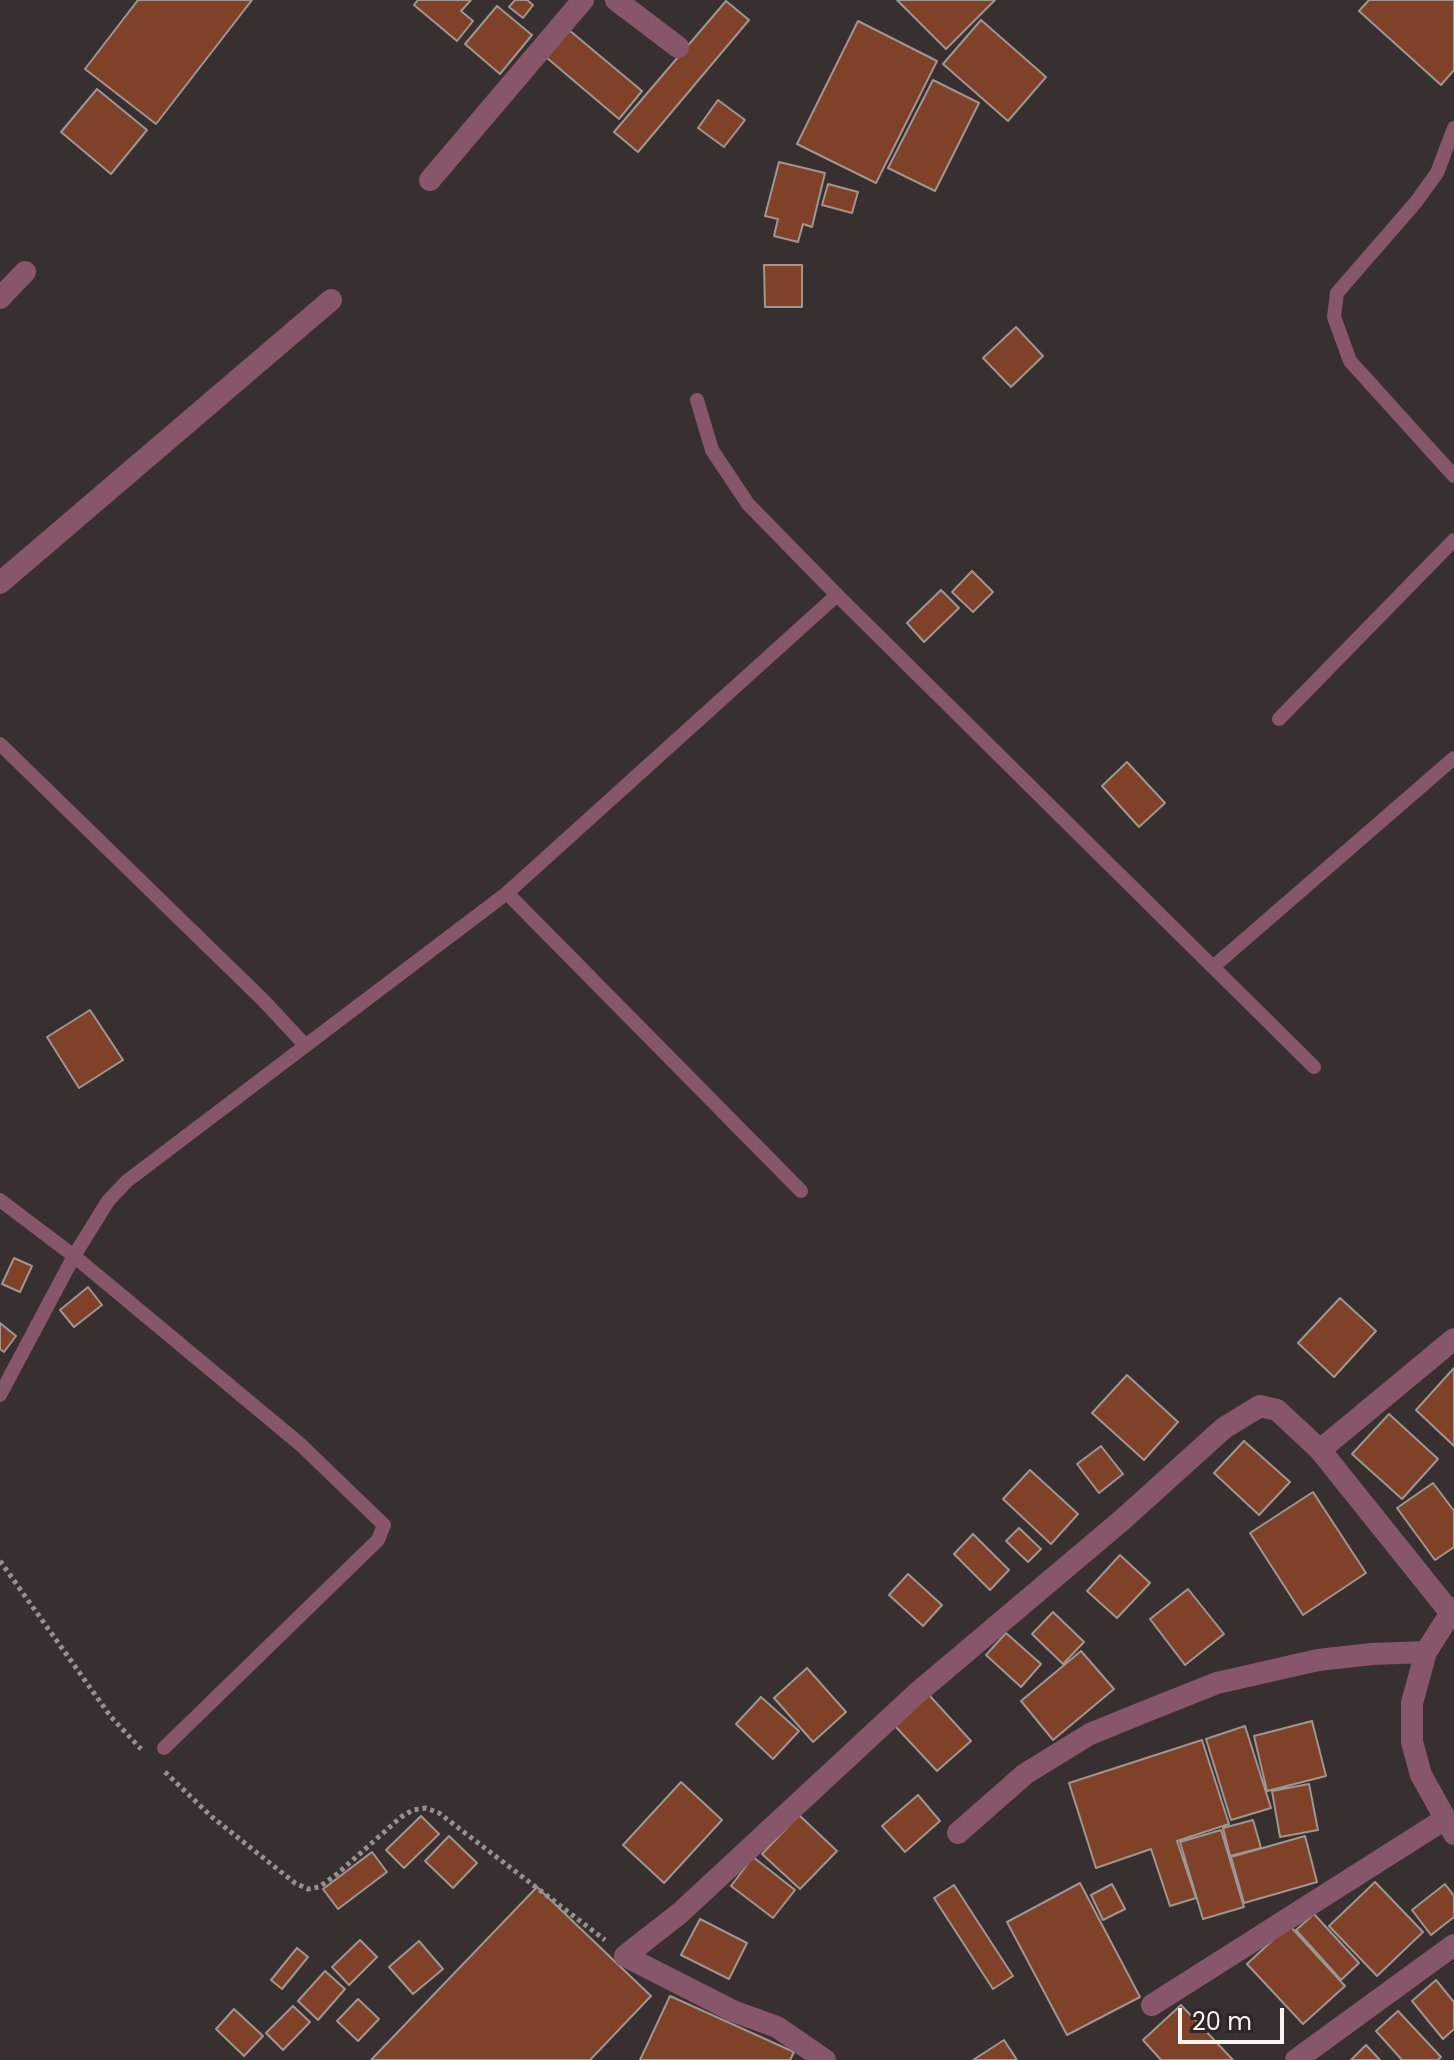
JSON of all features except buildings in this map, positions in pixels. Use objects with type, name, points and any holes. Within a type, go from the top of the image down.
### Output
[{"type":"street","points":[[430,180],[583,0]]},
{"type":"street","points":[[616,0],[678,47]]},
{"type":"street","points":[[0,298],[25,272]]},
{"type":"street","points":[[0,583],[331,300]]},
{"type":"street","points":[[1320,1450],[1454,1339]]},
{"type":"street","points":[[825,2060],[777,2027],[733,2011],[625,1956],[680,1913],[916,1694],[1121,1521],[1224,1428],[1260,1406],[1277,1410],[1320,1450],[1452,1610],[1426,1652],[1412,1703],[1412,1742],[1421,1775],[1450,1826],[1152,2005]]},
{"type":"street","points":[[958,1833],[1025,1774],[1090,1734],[1217,1683],[1318,1660],[1426,1652]]},
{"type":"street","points":[[1296,2060],[1454,1945]]},
{"type":"lane","points":[[1454,128],[1437,173],[1416,202],[1337,293],[1334,317],[1350,361],[1454,476]]},
{"type":"lane","points":[[697,400],[712,450],[748,504],[1314,1067]]},
{"type":"lane","points":[[1279,719],[1454,540]]},
{"type":"lane","points":[[0,1395],[74,1256],[108,1201],[127,1181],[507,893],[837,595]]},
{"type":"lane","points":[[0,744],[263,1000],[305,1045]]},
{"type":"lane","points":[[1213,967],[1454,758]]},
{"type":"lane","points":[[507,893],[801,1191]]},
{"type":"lane","points":[[0,1200],[74,1256],[301,1445],[384,1525],[378,1540],[164,1748]]},
{"type":"path","points":[[0,1561],[111,1717],[146,1754]]},
{"type":"path","points":[[157,1764],[212,1817],[295,1883],[308,1889],[319,1887],[337,1874],[413,1810],[426,1808],[439,1813],[625,1956]]}]
